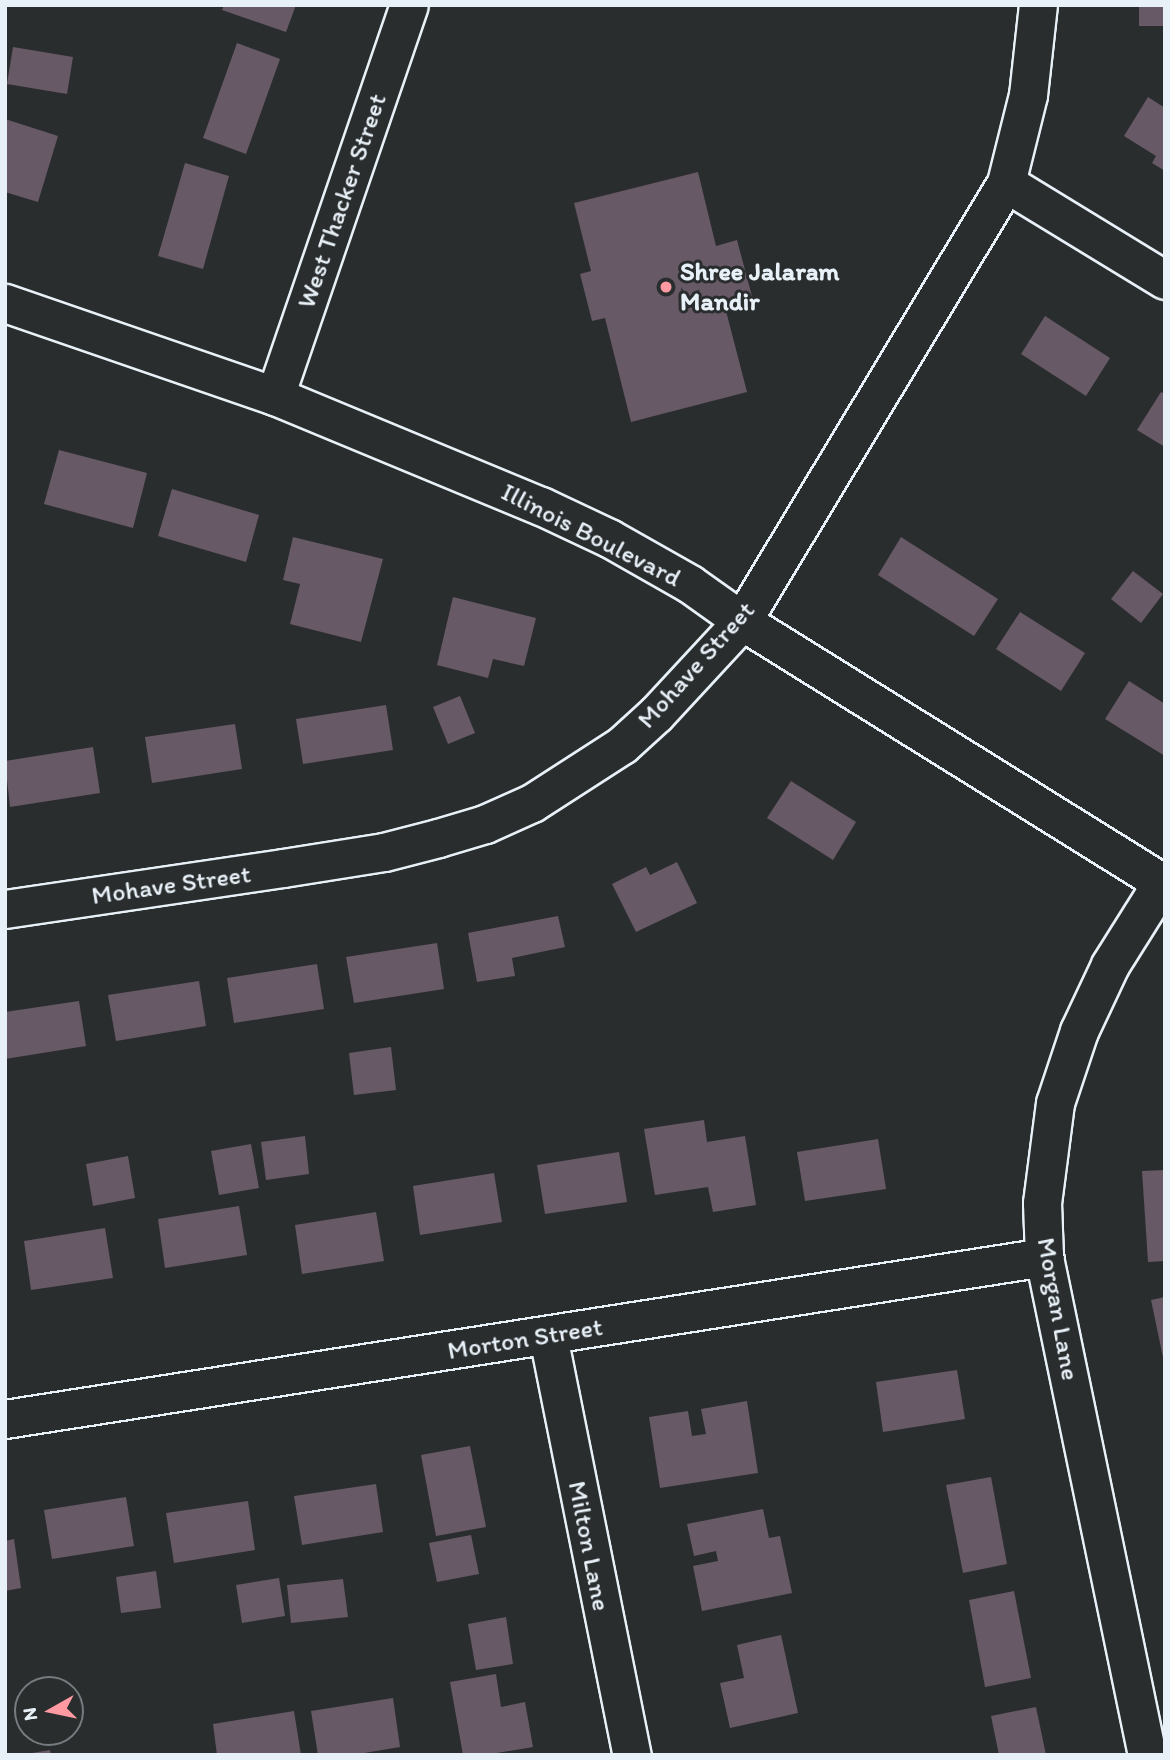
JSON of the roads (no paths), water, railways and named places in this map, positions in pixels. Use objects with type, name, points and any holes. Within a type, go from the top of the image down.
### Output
[{"type":"street","name":"West Thacker Street","points":[[275,396],[409,5]]},
{"type":"street","name":"Mohave Street","points":[[5,909],[384,852],[485,824],[532,803],[622,745],[656,714],[743,621],[1006,183],[1028,95],[1038,5]]},
{"type":"street","points":[[1006,183],[1165,280]]},
{"type":"street","name":"Illinois Boulevard","points":[[5,303],[275,396],[586,527],[690,584],[743,621],[1163,883]]},
{"type":"street","name":"Morgan Lane","points":[[1147,1755],[1044,1257],[1042,1203],[1046,1153],[1055,1102],[1065,1068],[1110,965],[1163,883]]},
{"type":"street","name":"Morton Street","points":[[5,1419],[1044,1257]]},
{"type":"street","name":"Milton Lane","points":[[548,1336],[632,1755]]},
{"type":"place","name":"Shree Jalaram Mandir","points":[[666,287]]}]
